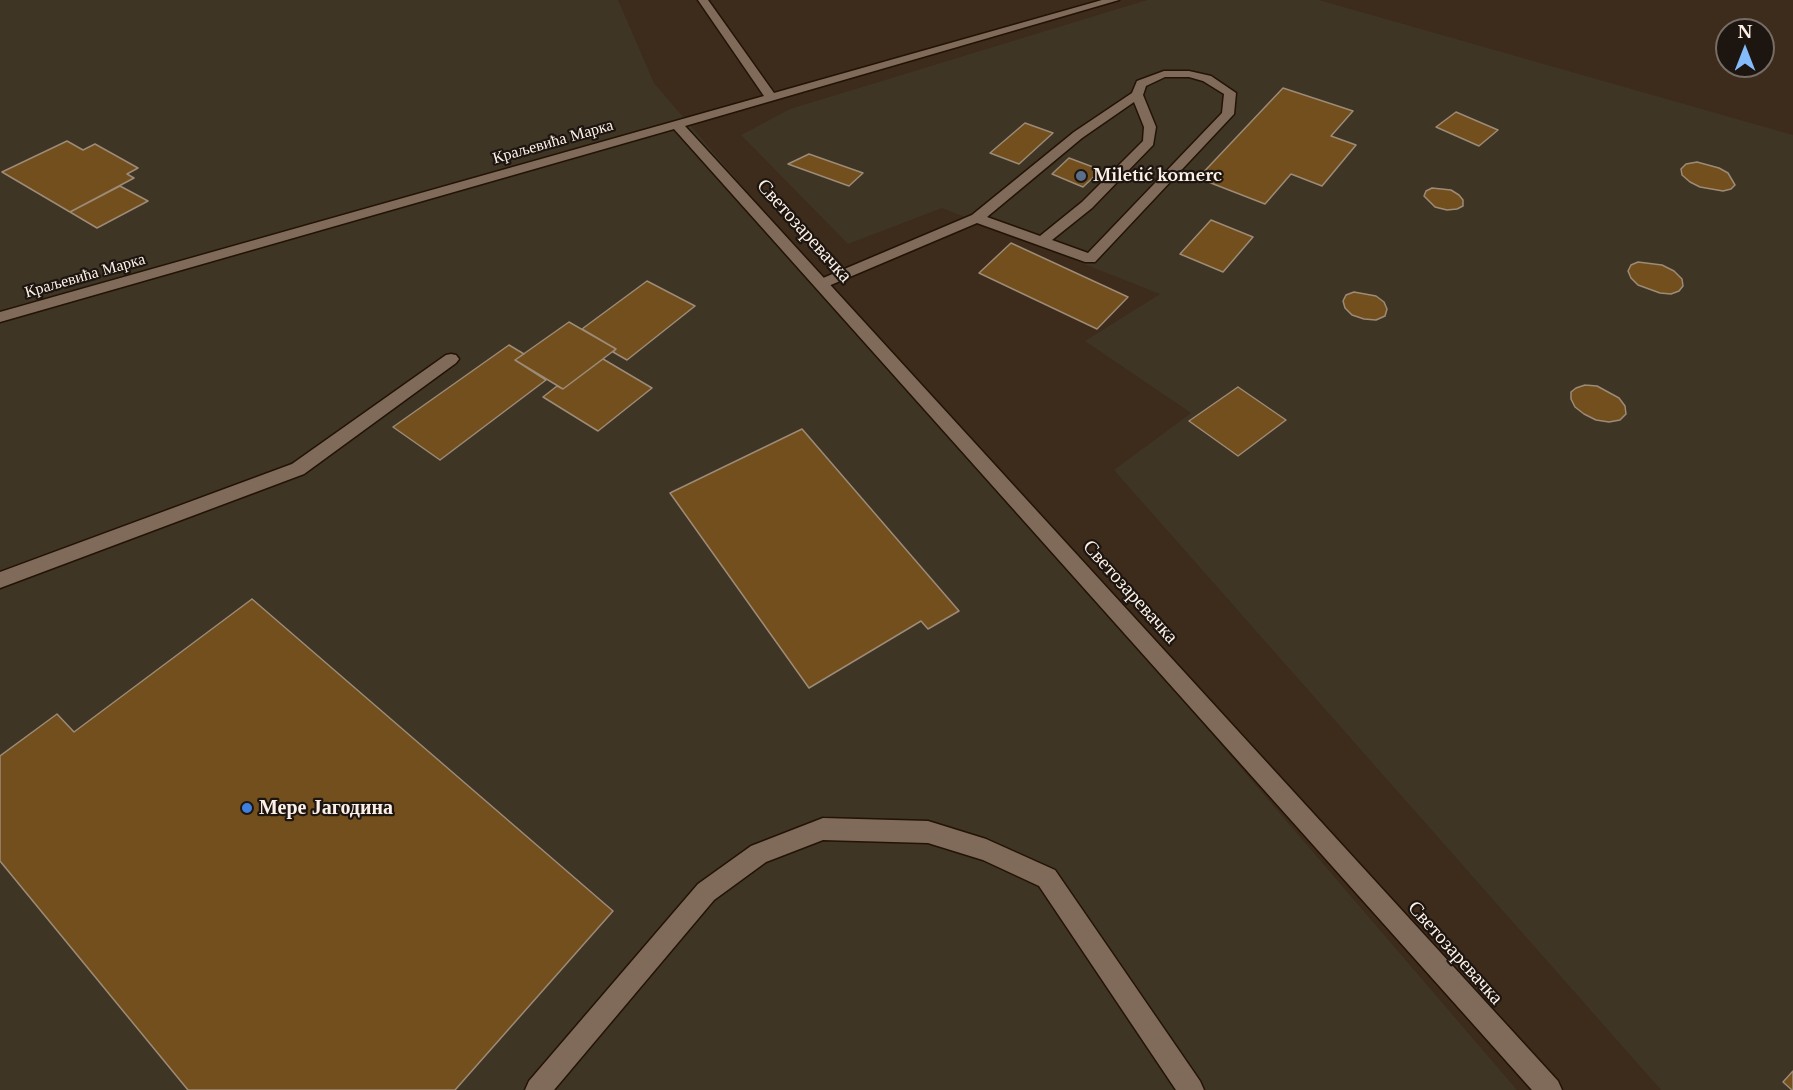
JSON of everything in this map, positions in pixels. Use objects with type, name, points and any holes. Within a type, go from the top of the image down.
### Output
[{"type":"street","points":[[703,0],[771,98]]},
{"type":"street","name":"Краљевића Марка","points":[[0,317],[1114,0]]},
{"type":"street","points":[[821,284],[977,218],[1078,135],[1137,95],[1141,84],[1151,78],[1164,74],[1189,74],[1219,84],[1230,93],[1228,114],[1090,259],[977,218]]},
{"type":"street","points":[[1043,241],[1087,205],[1149,142],[1150,127],[1137,95]]},
{"type":"street","name":"Светозаревачка","points":[[676,124],[1549,1090]]},
{"type":"street","points":[[0,580],[298,469],[451,359]]},
{"type":"street","points":[[538,1090],[706,892],[759,854],[823,829],[928,832],[986,850],[1047,878],[1191,1090]]},
{"type":"shaded area","points":[[0,0],[618,0],[654,83],[1517,1090],[0,1090]]},
{"type":"shaded area","points":[[1147,0],[1319,0],[1793,135],[1793,1090],[1661,1090],[1114,470],[1191,413],[1085,341],[1160,294],[942,208],[848,244],[741,135],[790,109]]},
{"type":"building","points":[[1283,88],[1353,111],[1331,136],[1356,145],[1322,186],[1291,174],[1265,204],[1198,178]]},
{"type":"building","points":[[1456,112],[1498,130],[1479,146],[1436,127]]},
{"type":"building","points":[[1025,123],[1053,133],[1019,164],[990,153]]},
{"type":"building","points":[[67,141],[83,150],[95,144],[138,168],[127,174],[134,178],[70,212],[2,172]]},
{"type":"building","points":[[809,154],[863,173],[849,186],[788,164]]},
{"type":"building","points":[[1069,158],[1101,170],[1083,187],[1052,174]]},
{"type":"building","points":[[1697,162],[1728,173],[1735,185],[1723,191],[1700,187],[1690,182],[1682,175],[1681,169],[1686,164]]},
{"type":"building","points":[[120,186],[148,201],[97,228],[70,212]]},
{"type":"building","points":[[1432,188],[1451,190],[1463,200],[1463,206],[1447,210],[1435,207],[1424,196],[1426,191]]},
{"type":"building","points":[[1211,220],[1253,237],[1223,272],[1180,254]]},
{"type":"building","points":[[1011,243],[1128,297],[1097,329],[979,273]]},
{"type":"building","points":[[1638,262],[1662,265],[1674,271],[1682,279],[1683,286],[1679,291],[1671,294],[1660,293],[1638,285],[1628,271],[1631,265]]},
{"type":"building","points":[[647,281],[695,306],[627,360],[613,352],[616,349],[582,329]]},
{"type":"building","points":[[1354,292],[1376,296],[1384,302],[1387,309],[1385,316],[1376,320],[1352,315],[1345,308],[1343,301],[1346,295]]},
{"type":"building","points":[[569,322],[616,349],[563,389],[515,360]]},
{"type":"building","points":[[509,345],[524,354],[515,360],[546,380],[440,460],[393,427]]},
{"type":"building","points":[[603,359],[652,388],[598,431],[543,397],[557,386],[563,389]]},
{"type":"building","points":[[1585,385],[1597,386],[1619,398],[1625,406],[1626,414],[1620,420],[1609,422],[1596,420],[1584,414],[1575,407],[1571,399],[1571,392]]},
{"type":"building","points":[[1238,387],[1286,420],[1238,456],[1189,421]]},
{"type":"building","points":[[802,429],[959,611],[928,629],[921,621],[809,688],[670,493]]},
{"type":"building","name":"Мере Јагодина","points":[[252,599],[613,911],[455,1090],[188,1090],[0,861],[0,756],[57,714],[74,732]]},
{"type":"building","points":[[1793,1071],[1793,1090],[1792,1090],[1783,1082]]},
{"type":"place","name":"Miletić komerc","points":[[1081,176]]},
{"type":"place","name":"Мере Јагодина","points":[[247,808]]}]
